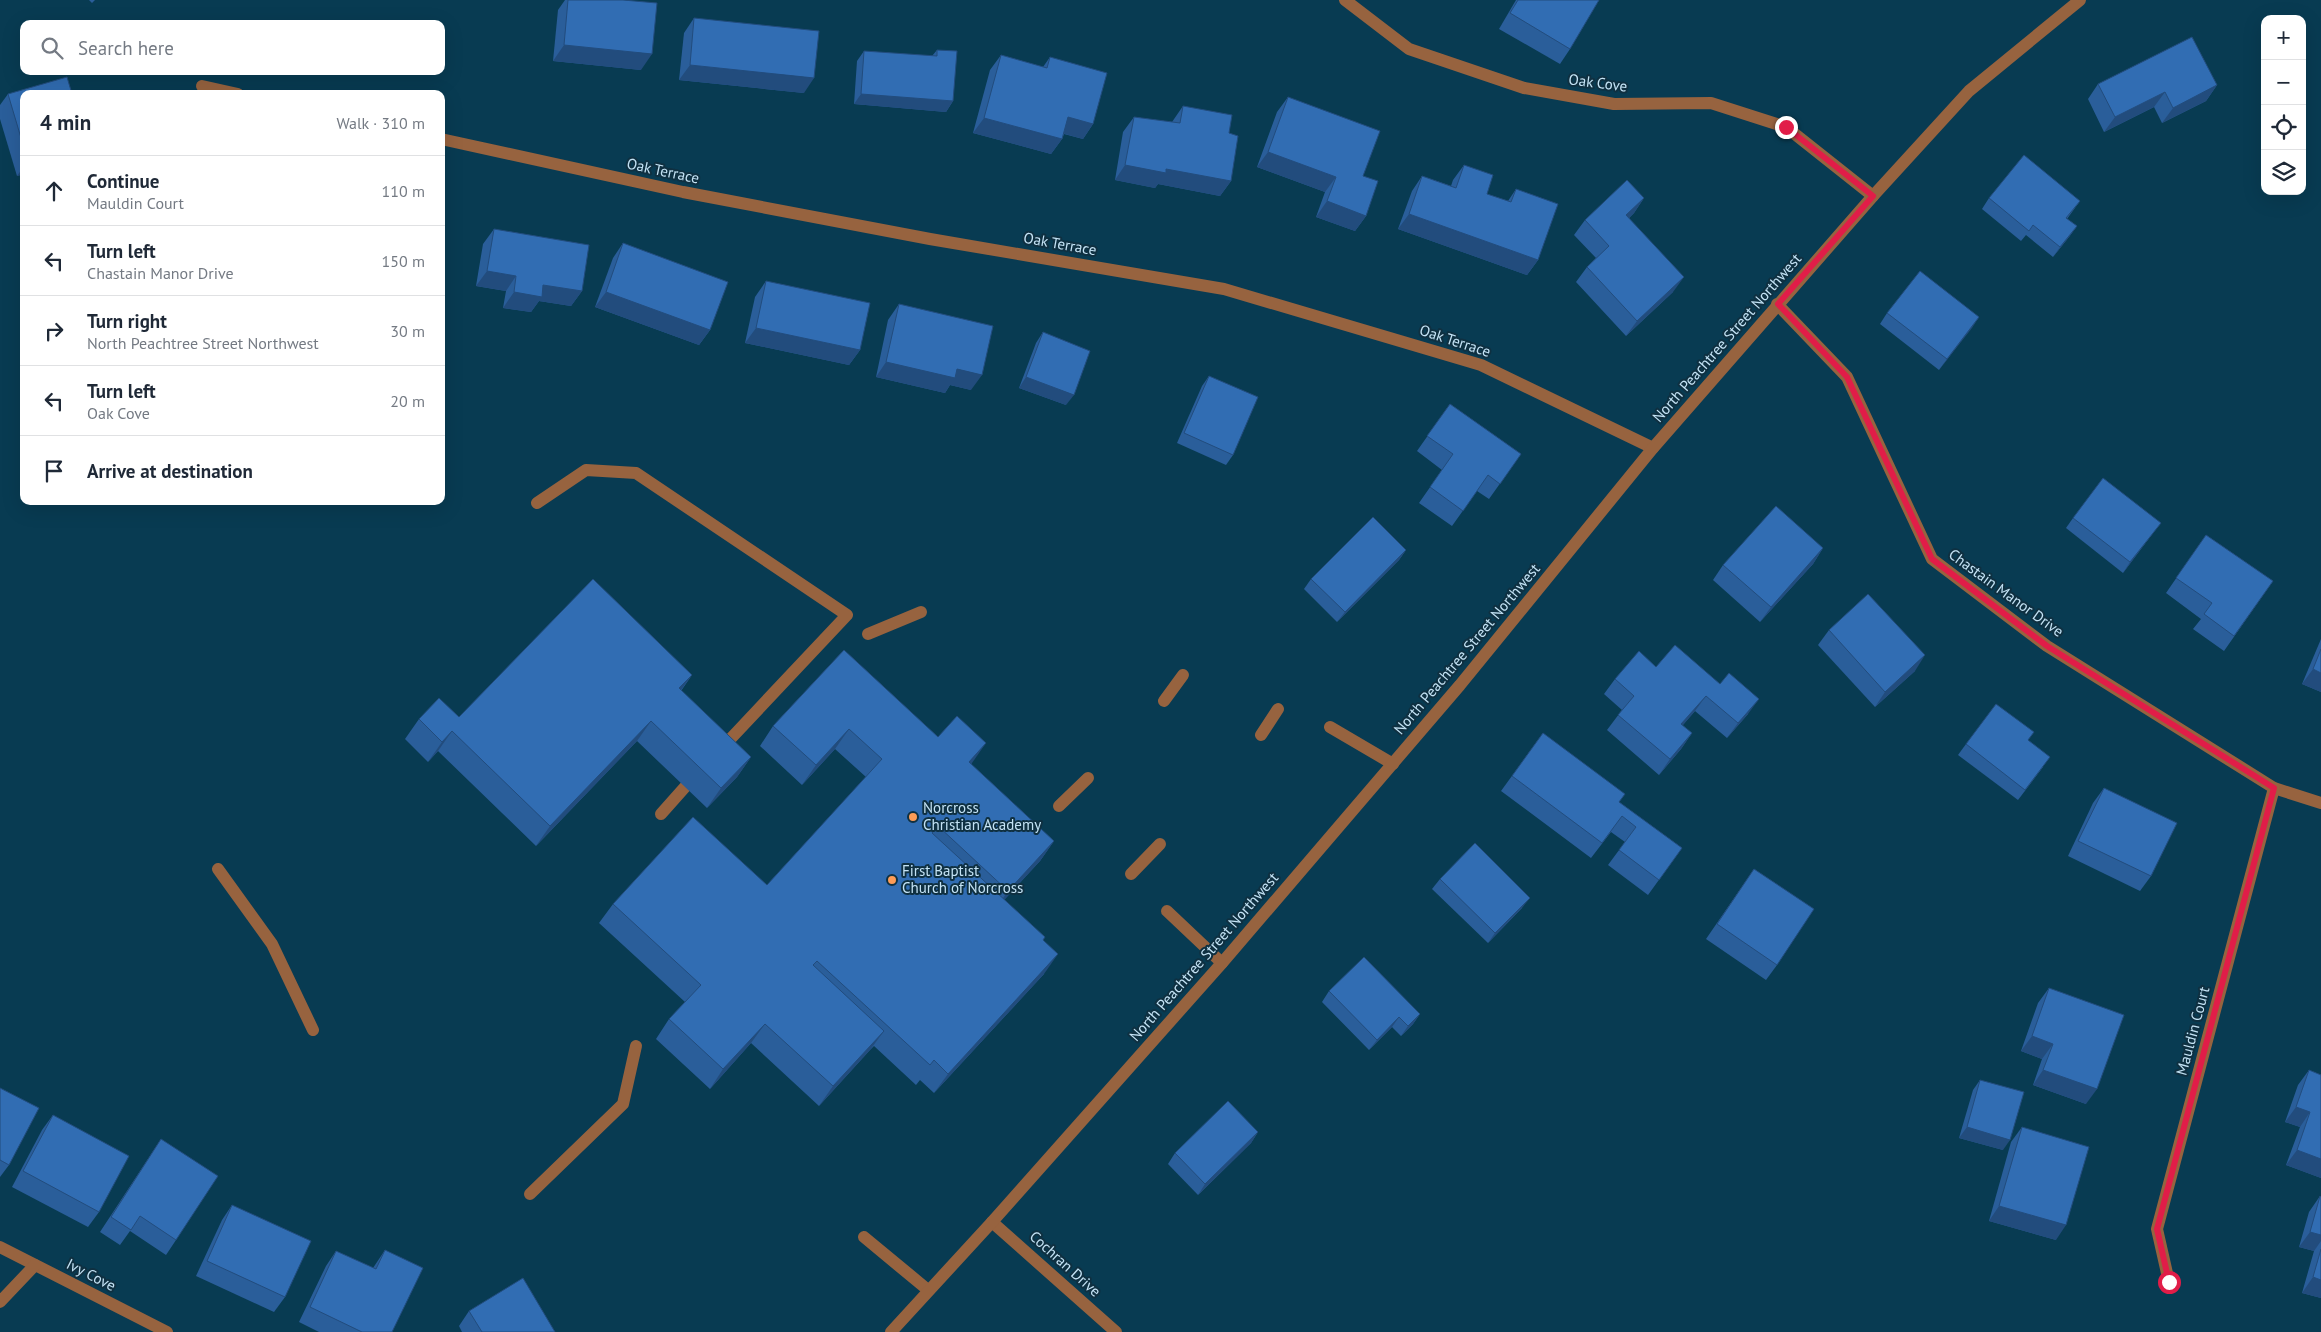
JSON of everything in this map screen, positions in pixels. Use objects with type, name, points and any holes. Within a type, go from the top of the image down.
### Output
[{"type":"street","name":"Oak Cove","points":[[1345,0],[1409,49],[1524,88],[1614,104],[1711,103],[1786,127],[1873,196]]},
{"type":"street","name":"North Peachtree Street Northwest","points":[[891,1332],[992,1222],[1222,963],[1393,764],[1653,448],[1873,196],[1969,91],[2080,0]]},
{"type":"street","points":[[202,86],[220,90]]},
{"type":"street","name":"Oak Terrace","points":[[445,140],[683,192],[930,239],[1224,289],[1481,365],[1653,448]]},
{"type":"street","name":"Chastain Manor Drive","points":[[1778,304],[1847,377],[1932,559],[2047,646],[2274,788],[2321,802]]},
{"type":"street","points":[[537,503],[586,470],[636,473],[847,615],[715,756]]},
{"type":"street","points":[[868,634],[921,612]]},
{"type":"street","points":[[1164,701],[1183,675]]},
{"type":"street","points":[[1261,735],[1278,708]]},
{"type":"street","points":[[1330,727],[1393,764]]},
{"type":"street","points":[[1059,806],[1088,778]]},
{"type":"street","points":[[661,814],[685,786]]},
{"type":"street","name":"Mauldin Court","points":[[2169,1282],[2157,1229],[2274,788]]},
{"type":"street","points":[[1131,874],[1160,844]]},
{"type":"street","points":[[218,869],[272,944],[313,1030]]},
{"type":"street","points":[[1167,910],[1222,963]]},
{"type":"street","points":[[530,1194],[623,1104],[636,1046]]},
{"type":"street","name":"Cochran Drive","points":[[992,1222],[1116,1332]]},
{"type":"street","points":[[864,1237],[928,1290]]},
{"type":"street","name":"Ivy Cove","points":[[0,1247],[167,1332]]},
{"type":"street","points":[[0,1302],[36,1265]]},
{"type":"building","points":[[568,0],[623,0],[657,3],[652,54],[564,45]]},
{"type":"building","points":[[1518,0],[1599,0],[1570,49],[1510,13]]},
{"type":"building","points":[[694,18],[819,31],[814,78],[690,65]]},
{"type":"building","points":[[2192,37],[2217,85],[2173,108],[2165,92],[2115,117],[2098,84]]},
{"type":"building","points":[[937,50],[957,51],[953,101],[861,94],[864,51],[937,56]]},
{"type":"building","points":[[1001,55],[1047,68],[1050,57],[1107,73],[1093,124],[1068,117],[1062,139],[984,118]]},
{"type":"building","points":[[67,77],[71,90],[22,90]]},
{"type":"building","points":[[20,91],[20,134],[8,94]]},
{"type":"building","points":[[1288,97],[1380,131],[1363,176],[1378,181],[1366,216],[1327,201],[1336,177],[1268,152]]},
{"type":"building","points":[[1183,106],[1232,115],[1229,133],[1238,136],[1231,181],[1166,169],[1166,173],[1125,165],[1134,117],[1180,123]]},
{"type":"building","points":[[2024,155],[2080,201],[2066,218],[2077,226],[2060,247],[2033,225],[2029,231],[1989,198]]},
{"type":"building","points":[[1464,165],[1493,175],[1487,194],[1511,202],[1516,189],[1558,204],[1538,260],[1409,214],[1422,176],[1456,188]]},
{"type":"building","points":[[1627,180],[1644,198],[1626,215],[1684,277],[1637,321],[1587,267],[1609,246],[1585,220]]},
{"type":"building","points":[[494,229],[589,245],[582,291],[543,285],[542,297],[514,292],[516,276],[487,271]]},
{"type":"building","points":[[623,243],[728,282],[710,330],[606,292]]},
{"type":"building","points":[[1920,271],[1979,317],[1947,359],[1887,313]]},
{"type":"building","points":[[766,281],[870,303],[860,350],[756,328]]},
{"type":"building","points":[[899,304],[993,326],[982,375],[957,369],[955,378],[886,362]]},
{"type":"building","points":[[1043,332],[1090,351],[1074,395],[1026,377]]},
{"type":"building","points":[[1209,376],[1258,397],[1233,455],[1184,433]]},
{"type":"building","points":[[1450,404],[1521,454],[1500,484],[1488,475],[1463,511],[1430,487],[1453,454],[1427,436]]},
{"type":"building","points":[[2103,478],[2161,523],[2130,562],[2073,518]]},
{"type":"building","points":[[1776,506],[1823,548],[1771,607],[1723,565]]},
{"type":"building","points":[[1373,517],[1406,550],[1345,612],[1311,579]]},
{"type":"building","points":[[2206,535],[2273,581],[2234,636],[2204,614],[2212,603],[2176,578]]},
{"type":"building","points":[[593,579],[692,675],[679,688],[751,757],[721,788],[651,721],[550,826],[452,731],[442,742],[419,719],[439,698],[459,717]]},
{"type":"building","points":[[1868,594],[1925,655],[1885,692],[1829,630]]},
{"type":"building","points":[[1675,645],[1720,684],[1729,673],[1759,699],[1738,723],[1706,696],[1681,724],[1692,733],[1670,759],[1618,715],[1634,696],[1615,679],[1639,651],[1656,667]]},
{"type":"building","points":[[2321,649],[2321,673],[2313,669]]},
{"type":"building","points":[[844,650],[938,737],[957,716],[986,743],[969,762],[1054,841],[1008,891],[938,826],[932,833],[1045,937],[1043,940],[1058,954],[948,1074],[934,1060],[930,1065],[817,961],[813,965],[884,1031],[833,1086],[765,1024],[723,1069],[669,1019],[701,985],[613,904],[693,817],[767,885],[882,759],[849,729],[816,765],[773,726]]},
{"type":"building","points":[[1996,704],[2034,732],[2028,740],[2050,757],[2025,790],[1966,744]]},
{"type":"building","points":[[1543,733],[1625,794],[1619,802],[1682,848],[1659,880],[1619,850],[1636,827],[1622,816],[1602,843],[1512,776]]},
{"type":"building","points":[[2104,788],[2177,823],[2151,876],[2078,841]]},
{"type":"building","points":[[1475,843],[1530,898],[1495,933],[1440,879]]},
{"type":"building","points":[[1754,869],[1814,909],[1777,965],[1717,924]]},
{"type":"building","points":[[1364,957],[1420,1014],[1408,1026],[1399,1017],[1377,1040],[1329,991]]},
{"type":"building","points":[[2049,988],[2124,1015],[2097,1089],[2043,1070],[2053,1044],[2032,1036]]},
{"type":"building","points":[[2309,1070],[2321,1075],[2321,1159],[2297,1150],[2310,1112],[2296,1107]]},
{"type":"building","points":[[1980,1080],[2024,1092],[2010,1140],[1967,1127]]},
{"type":"building","points":[[0,1088],[39,1108],[9,1165],[0,1160]]},
{"type":"building","points":[[1228,1101],[1258,1132],[1205,1184],[1175,1153]]},
{"type":"building","points":[[53,1115],[129,1156],[99,1212],[23,1171]]},
{"type":"building","points":[[2022,1127],[2089,1147],[2066,1225],[1999,1206]]},
{"type":"building","points":[[161,1139],[218,1176],[176,1240],[140,1216],[131,1230],[111,1217]]},
{"type":"building","points":[[2321,1197],[2321,1235],[2310,1232]]},
{"type":"building","points":[[232,1205],[311,1241],[285,1297],[207,1261]]},
{"type":"building","points":[[2321,1249],[2321,1280],[2313,1277]]},
{"type":"building","points":[[385,1250],[423,1268],[392,1332],[362,1332],[310,1307],[336,1251],[376,1269]]},
{"type":"building","points":[[523,1278],[555,1332],[482,1332],[469,1311]]},
{"type":"place","name":"Norcross Christian Academy","points":[[913,817]]},
{"type":"place","name":"First Baptist Church of Norcross","points":[[892,880]]},
{"type":"route","points":[[1786,127],[1873,196],[1778,304],[1847,377],[1932,559],[2047,646],[2274,788],[2157,1229],[2169,1282]]}]
